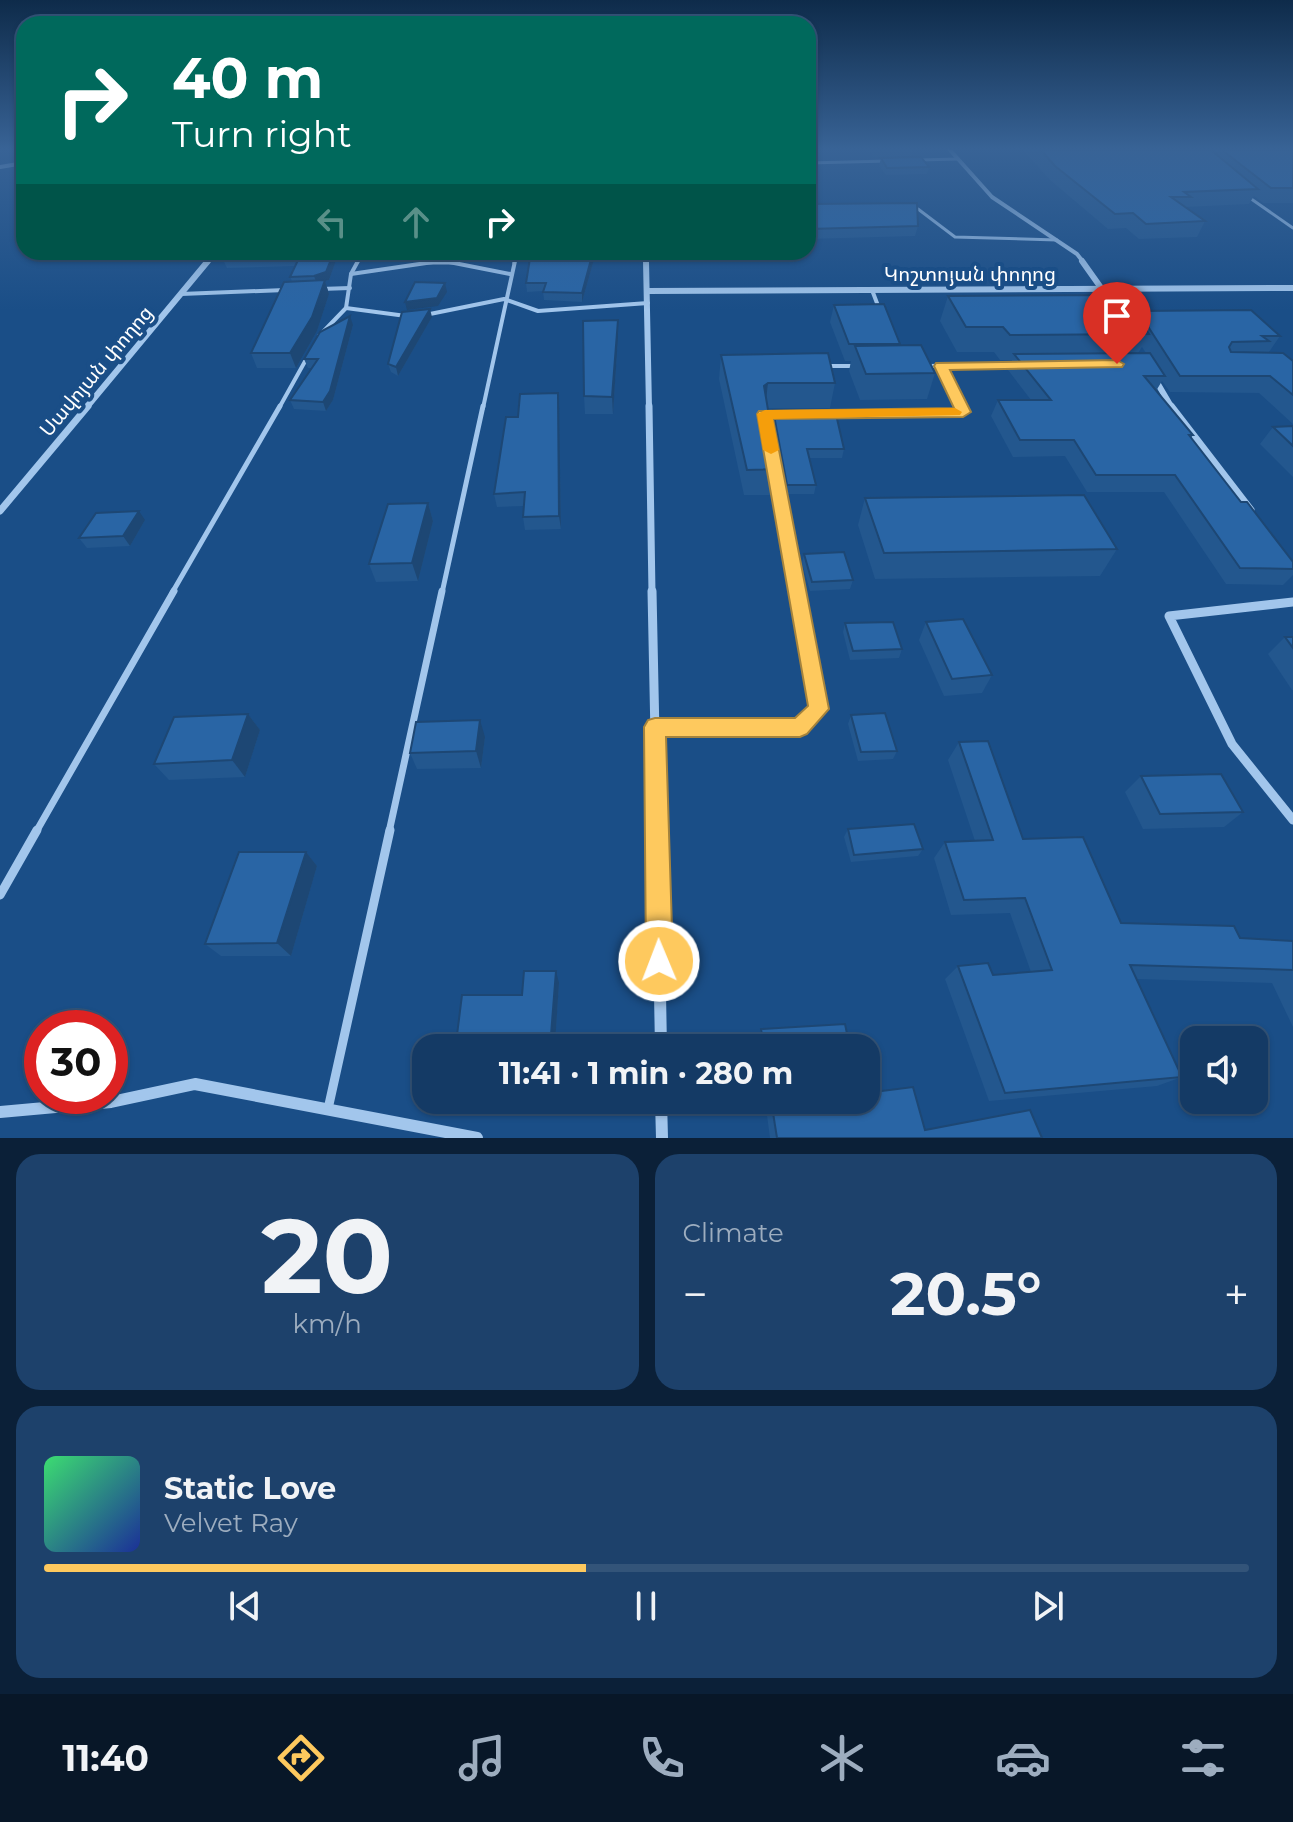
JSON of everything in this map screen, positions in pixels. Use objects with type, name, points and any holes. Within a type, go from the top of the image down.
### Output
[{"type":"street","points":[[1001,203],[1077,254],[1109,301]]},
{"type":"street","name":"Սավոյան փողոց","points":[[0,511],[209,260]]},
{"type":"street","points":[[646,260],[661,1034]]},
{"type":"street","name":"Կոշտոյան փողոց","points":[[647,291],[1293,288]]},
{"type":"street","points":[[1153,376],[1175,412],[1257,517]]},
{"type":"street","points":[[1293,602],[1169,616],[1232,744],[1293,820]]},
{"type":"street","points":[[0,1112],[111,1102],[195,1084],[477,1138]]},
{"type":"street","points":[[661,1114],[662,1138]]},
{"type":"lane","points":[[1256,203],[1293,228]]},
{"type":"lane","points":[[918,209],[955,237],[1057,240]]},
{"type":"lane","points":[[0,895],[322,332],[346,308],[351,274],[359,260]]},
{"type":"lane","points":[[328,1109],[514,260]]},
{"type":"lane","points":[[351,274],[442,261],[510,274]]},
{"type":"lane","points":[[319,289],[350,288]]},
{"type":"lane","points":[[181,294],[288,290]]},
{"type":"lane","points":[[872,290],[882,315]]},
{"type":"lane","points":[[346,308],[411,316],[504,299],[538,311],[648,303]]},
{"type":"lane","points":[[916,366],[1020,365]]},
{"type":"lane","points":[[823,366],[855,366]]},
{"type":"lane","points":[[826,414],[963,412],[941,366]]},
{"type":"lane","points":[[655,727],[800,727],[819,709],[773,461]]},
{"type":"building","points":[[917,203],[918,226],[816,229],[816,204]]},
{"type":"building","points":[[1101,203],[1180,203],[1205,221],[1146,224],[1133,213],[1115,214]]},
{"type":"building","points":[[298,260],[331,260],[326,272],[290,277]]},
{"type":"building","points":[[530,260],[591,260],[582,293],[543,292],[546,283],[526,283]]},
{"type":"building","points":[[325,280],[312,317],[290,353],[251,353],[284,282]]},
{"type":"building","points":[[415,282],[445,283],[437,298],[405,302]]},
{"type":"building","points":[[1117,295],[1128,303],[1149,334],[1010,335],[1003,327],[966,327],[948,296]]},
{"type":"building","points":[[884,304],[900,344],[849,344],[834,305]]},
{"type":"building","points":[[430,309],[396,367],[388,364],[402,312]]},
{"type":"building","points":[[1251,310],[1280,336],[1262,336],[1269,341],[1232,342],[1229,347],[1231,352],[1283,353],[1293,361],[1293,395],[1270,376],[1180,376],[1138,311]]},
{"type":"building","points":[[350,316],[330,391],[323,402],[290,400],[318,359],[304,359],[320,332]]},
{"type":"building","points":[[618,320],[612,397],[584,396],[583,321]]},
{"type":"building","points":[[921,345],[935,373],[866,374],[855,346]]},
{"type":"building","points":[[828,353],[835,383],[768,383],[764,386],[778,469],[747,470],[721,355]]},
{"type":"building","points":[[1150,353],[1165,376],[1144,376],[1193,435],[1189,435],[1241,502],[1247,502],[1293,562],[1293,569],[1240,568],[1175,475],[1096,475],[1074,440],[1020,440],[998,400],[1051,400],[1014,354]]},
{"type":"building","points":[[558,393],[559,516],[523,517],[525,492],[494,494],[506,417],[518,417],[520,394]]},
{"type":"building","points":[[773,410],[835,410],[844,449],[807,449],[816,485],[787,485]]},
{"type":"building","points":[[1293,426],[1293,446],[1273,427]]},
{"type":"building","points":[[1084,495],[1117,549],[884,553],[865,498]]},
{"type":"building","points":[[428,503],[412,563],[369,564],[388,504]]},
{"type":"building","points":[[139,511],[123,536],[79,538],[96,513]]},
{"type":"building","points":[[844,552],[853,580],[812,582],[804,554]]},
{"type":"building","points":[[963,619],[992,675],[952,679],[926,622]]},
{"type":"building","points":[[893,622],[902,649],[853,651],[845,623]]},
{"type":"building","points":[[1285,637],[1293,637],[1293,648]]},
{"type":"building","points":[[885,713],[897,751],[861,752],[851,715]]},
{"type":"building","points":[[248,714],[232,760],[154,764],[174,717]]},
{"type":"building","points":[[480,720],[476,751],[410,753],[416,722]]},
{"type":"building","points":[[988,741],[1023,839],[1083,837],[1121,923],[1234,926],[1240,938],[1293,941],[1293,970],[1130,965],[1180,1077],[1005,1093],[958,966],[988,963],[993,975],[1052,970],[1025,898],[964,900],[945,842],[993,840],[959,742]]},
{"type":"building","points":[[1221,774],[1243,812],[1160,814],[1141,776]]},
{"type":"building","points":[[914,824],[923,849],[854,855],[848,829]]},
{"type":"building","points":[[239,852],[306,852],[277,943],[205,944]]},
{"type":"building","points":[[524,971],[556,971],[551,1034],[457,1034],[462,995],[522,995]]},
{"type":"building","points":[[845,1024],[847,1034],[762,1034],[761,1029]]},
{"type":"building","points":[[913,1087],[925,1130],[1030,1110],[1042,1138],[777,1138],[773,1114],[880,1114],[880,1091]]},
{"type":"slow traffic","points":[[771,450],[765,414],[955,412]]},
{"type":"route","points":[[659,961],[655,727],[800,727],[819,709],[765,414],[963,412],[941,366],[1117,364]]}]
